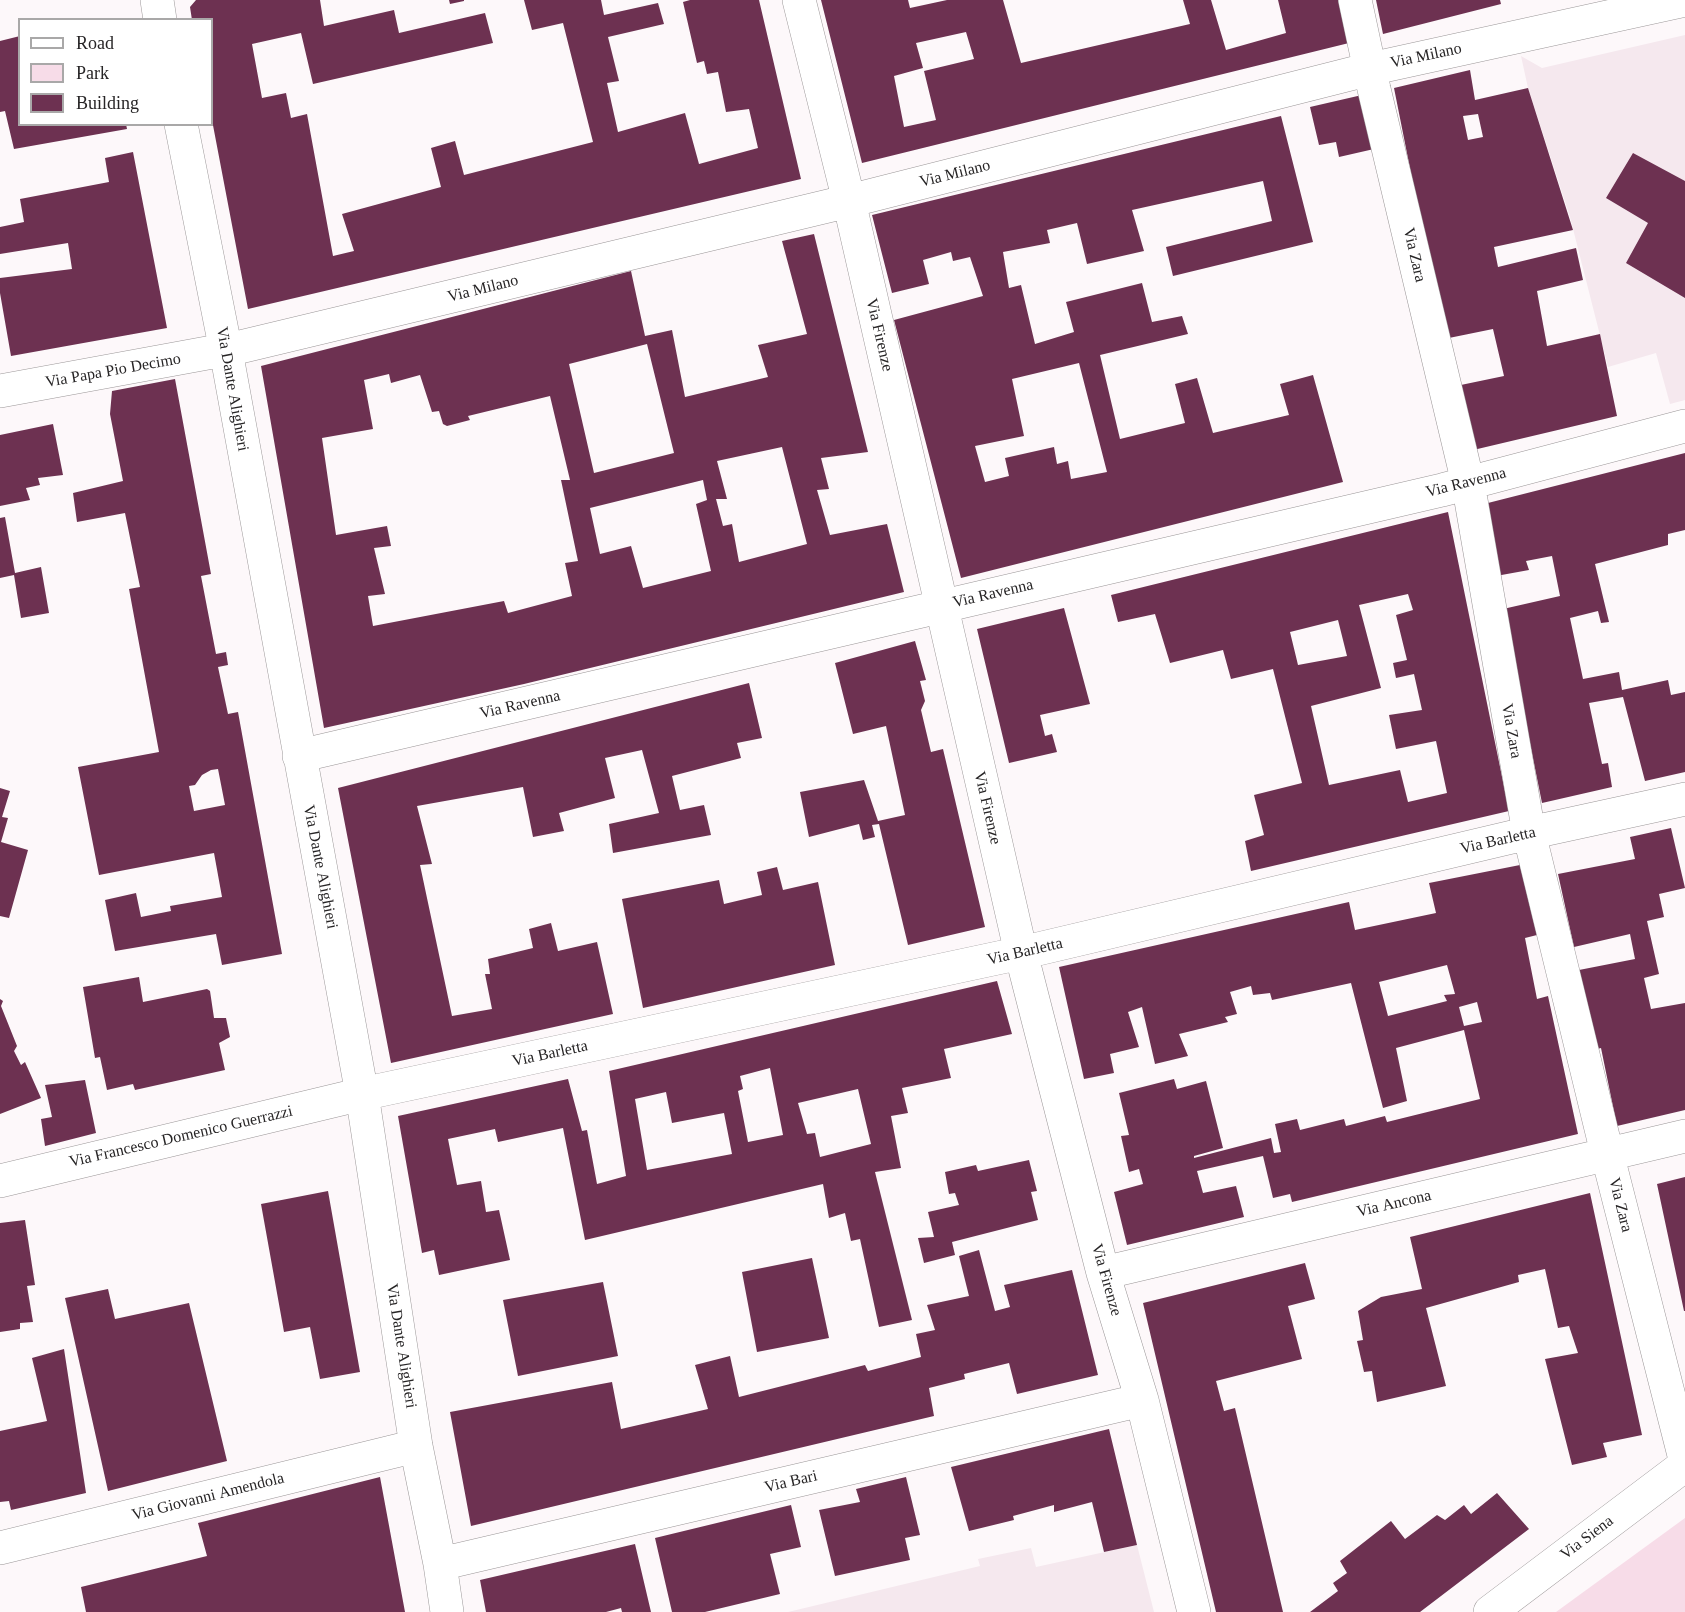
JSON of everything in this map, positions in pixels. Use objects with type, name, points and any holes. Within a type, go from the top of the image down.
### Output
[{"type":"street","points":[[157,0],[160,18]]},
{"type":"street","name":"Via Firenze","points":[[799,0],[849,201],[1021,953],[1103,1273],[1142,1400],[1194,1612]]},
{"type":"street","name":"Via Zara","points":[[1355,0],[1468,483],[1529,833],[1685,1459]]},
{"type":"street","name":"Via Milano","points":[[226,351],[849,201],[1370,69],[1685,0]]},
{"type":"street","name":"Via Dante Alighieri","points":[[181,126],[226,351],[362,1094],[416,1446],[440,1564],[447,1612]]},
{"type":"street","name":"Via Papa Pio Decimo","points":[[0,391],[226,351]]},
{"type":"street","name":"Via Ravenna","points":[[299,756],[1468,483],[1685,426]]},
{"type":"street","name":"Via Barletta","points":[[362,1094],[1021,953],[1529,833],[1685,799]]},
{"type":"street","name":"Via Francesco Domenico Guerrazzi","points":[[0,1181],[362,1094]]},
{"type":"street","name":"Via Ancona","points":[[1103,1273],[1685,1136]]},
{"type":"street","name":"Via Bari","points":[[440,1564],[1142,1400]]},
{"type":"street","name":"Via Giovanni Amendola","points":[[0,1548],[416,1446]]},
{"type":"street","name":"Via Siena","points":[[1490,1612],[1685,1465]]},
{"type":"shaded area","points":[[1685,35],[1685,400],[1670,404],[1656,353],[1608,367],[1570,217],[1528,88],[1521,56],[1542,68]]},
{"type":"shaded area","points":[[1137,1545],[1154,1612],[788,1612],[980,1566],[978,1559],[1031,1548],[1036,1567]]},
{"type":"green space","points":[[1685,1518],[1685,1612],[1556,1612]]},
{"type":"building","points":[[196,0],[320,0],[324,26],[394,10],[399,33],[485,13],[493,43],[313,84],[301,33],[252,44],[262,98],[286,93],[291,118],[307,114],[333,256],[354,251],[342,214],[441,187],[431,148],[455,141],[464,175],[593,142],[563,23],[532,30],[524,0],[601,0],[604,15],[658,3],[664,24],[608,37],[619,81],[607,83],[618,132],[685,113],[699,164],[758,148],[749,109],[726,112],[718,72],[707,74],[704,61],[697,63],[683,2],[690,0],[759,0],[801,179],[248,309],[213,125],[213,18],[192,18],[190,7]]},
{"type":"building","points":[[449,0],[464,0],[464,1],[450,4]]},
{"type":"building","points":[[821,0],[908,0],[910,8],[947,0],[1003,0],[1021,63],[1190,24],[1183,0],[1211,0],[1226,50],[1286,33],[1278,0],[1340,0],[1349,43],[862,163]],"holes":[[[966,32],[974,59],[924,71],[936,120],[904,127],[894,76],[923,68],[916,43]]]},
{"type":"building","points":[[1376,0],[1500,0],[1501,4],[1383,34]]},
{"type":"building","points":[[18,36],[18,126],[126,126],[127,129],[14,149],[5,111],[0,112],[0,41]]},
{"type":"building","points":[[1470,70],[1475,100],[1528,88],[1573,230],[1494,247],[1498,267],[1576,248],[1583,280],[1537,291],[1547,346],[1600,334],[1617,416],[1469,451],[1456,386],[1504,376],[1493,329],[1444,339],[1394,88]],"holes":[[[1478,114],[1483,137],[1468,140],[1463,116]]]},
{"type":"building","points":[[1362,95],[1374,149],[1339,157],[1336,142],[1319,145],[1310,107]]},
{"type":"building","points":[[1281,116],[1313,242],[1173,276],[1166,247],[1272,221],[1263,181],[1132,210],[1144,251],[1087,264],[1077,223],[1047,230],[1050,243],[1003,252],[1009,288],[1021,285],[1035,344],[1074,332],[1066,302],[1142,283],[1152,322],[1182,316],[1188,334],[1100,355],[1120,439],[1185,423],[1175,384],[1197,378],[1213,433],[1289,415],[1280,384],[1313,375],[1343,482],[961,578],[894,320],[983,296],[970,257],[953,261],[951,252],[923,260],[929,284],[892,293],[872,215]],"holes":[[[1079,363],[1107,472],[1071,479],[1068,461],[1057,464],[1054,447],[1005,458],[1009,476],[985,482],[975,446],[1024,436],[1012,379]]]},
{"type":"building","points":[[133,152],[167,328],[11,356],[0,293],[0,278],[72,269],[68,243],[0,254],[0,227],[24,222],[20,199],[109,182],[105,158]]},
{"type":"building","points":[[1633,153],[1685,181],[1685,298],[1626,263],[1648,223],[1606,198]]},
{"type":"building","points":[[814,234],[868,452],[821,458],[829,489],[817,490],[830,535],[887,524],[904,592],[524,684],[324,728],[261,366],[631,271],[645,336],[672,330],[685,397],[768,377],[758,345],[807,334],[782,241]],"holes":[[[647,344],[674,453],[594,473],[569,364]],[[389,374],[391,383],[420,375],[432,412],[439,411],[443,424],[447,426],[470,420],[468,416],[550,396],[570,480],[561,480],[578,561],[565,563],[572,596],[508,613],[504,601],[373,626],[368,596],[385,594],[374,548],[391,546],[387,526],[336,535],[322,438],[373,429],[364,380]],[[782,447],[807,544],[739,562],[732,524],[723,526],[716,499],[727,499],[717,461]],[[703,480],[707,500],[696,504],[711,571],[643,588],[631,546],[600,554],[590,508]]]},
{"type":"building","points":[[175,379],[211,574],[201,576],[216,654],[226,652],[228,665],[218,667],[228,714],[238,712],[282,954],[222,965],[216,934],[115,951],[105,900],[136,893],[141,917],[171,911],[170,906],[222,897],[214,853],[99,875],[78,767],[159,752],[129,589],[140,587],[125,513],[77,522],[73,493],[123,481],[110,414],[112,391]],"holes":[[[218,769],[225,805],[194,811],[189,786],[195,785],[202,775]]]},
{"type":"building","points":[[53,424],[63,475],[38,478],[40,485],[26,488],[30,500],[0,506],[0,435]]},
{"type":"building","points":[[1685,453],[1685,530],[1668,534],[1668,545],[1595,564],[1609,622],[1601,623],[1598,611],[1570,618],[1583,679],[1619,672],[1622,690],[1668,680],[1671,695],[1685,692],[1685,772],[1645,781],[1623,697],[1589,703],[1602,764],[1608,763],[1612,787],[1542,803],[1503,609],[1560,596],[1552,556],[1526,561],[1529,570],[1496,576],[1480,505]]},
{"type":"building","points":[[1448,512],[1509,811],[1251,871],[1245,841],[1264,835],[1254,795],[1302,783],[1273,669],[1231,679],[1223,650],[1170,663],[1155,614],[1118,622],[1111,595]],"holes":[[[1408,594],[1413,610],[1396,615],[1407,660],[1393,663],[1396,678],[1414,674],[1422,710],[1389,715],[1396,749],[1436,741],[1447,793],[1408,802],[1400,770],[1329,785],[1311,706],[1381,688],[1359,605]],[[1338,620],[1347,656],[1298,665],[1290,632]]]},
{"type":"building","points":[[5,517],[15,573],[41,567],[49,613],[21,618],[14,575],[0,578],[0,518]]},
{"type":"building","points":[[1064,608],[1090,704],[1040,715],[1045,736],[1052,734],[1057,752],[1009,763],[977,629]]},
{"type":"building","points":[[915,641],[926,680],[920,681],[925,701],[921,710],[931,752],[943,749],[985,927],[908,945],[879,824],[872,825],[875,837],[863,840],[859,824],[809,837],[800,792],[864,780],[878,821],[905,815],[886,726],[853,734],[835,663]]},
{"type":"building","points":[[749,683],[762,738],[737,743],[741,758],[672,776],[680,810],[704,805],[711,835],[613,853],[609,824],[659,813],[642,750],[605,758],[615,798],[559,813],[564,831],[533,837],[523,787],[417,806],[432,864],[420,865],[452,1016],[492,1009],[485,974],[490,974],[488,959],[533,948],[529,929],[551,923],[558,951],[597,942],[613,1014],[391,1063],[338,788]]},
{"type":"building","points":[[0,788],[10,791],[2,817],[8,818],[1,842],[28,850],[9,918],[0,916]]},
{"type":"building","points":[[1671,828],[1685,888],[1659,894],[1664,917],[1647,921],[1659,974],[1644,978],[1651,1009],[1685,1003],[1685,1110],[1617,1126],[1601,1048],[1594,1050],[1579,970],[1635,959],[1630,934],[1574,947],[1558,874],[1635,859],[1630,837]]},
{"type":"building","points":[[1520,865],[1537,935],[1525,938],[1537,999],[1548,996],[1578,1134],[1292,1202],[1290,1194],[1273,1198],[1263,1156],[1197,1171],[1203,1193],[1236,1186],[1244,1217],[1127,1245],[1114,1192],[1143,1184],[1139,1169],[1129,1172],[1121,1136],[1129,1135],[1119,1093],[1174,1079],[1177,1089],[1206,1081],[1223,1148],[1194,1156],[1194,1158],[1271,1138],[1274,1153],[1281,1152],[1275,1124],[1297,1119],[1300,1130],[1344,1119],[1346,1126],[1385,1116],[1387,1122],[1480,1099],[1464,1030],[1396,1048],[1407,1101],[1383,1108],[1351,983],[1272,1000],[1270,993],[1253,995],[1251,986],[1230,992],[1237,1014],[1225,1017],[1228,1022],[1179,1034],[1188,1056],[1155,1064],[1142,1007],[1128,1012],[1139,1047],[1110,1054],[1114,1073],[1084,1079],[1059,967],[1349,902],[1355,930],[1436,913],[1429,883]],"holes":[[[1447,965],[1455,994],[1444,995],[1447,1001],[1388,1016],[1379,982]],[[1477,1002],[1482,1022],[1464,1026],[1459,1007]]]},
{"type":"building","points":[[777,867],[783,890],[818,882],[835,965],[643,1008],[622,899],[719,880],[724,904],[762,895],[757,872]]},
{"type":"building","points":[[139,977],[143,1002],[207,989],[210,991],[214,1018],[226,1018],[230,1037],[219,1043],[225,1070],[135,1090],[133,1084],[107,1090],[100,1057],[95,1058],[83,987]]},
{"type":"building","points":[[997,981],[1012,1034],[944,1049],[951,1078],[902,1088],[908,1113],[891,1116],[901,1168],[875,1172],[912,1320],[879,1327],[860,1239],[851,1241],[845,1213],[829,1218],[823,1184],[585,1240],[563,1128],[498,1142],[495,1129],[448,1139],[457,1185],[481,1181],[486,1212],[499,1210],[510,1260],[439,1275],[434,1250],[422,1253],[398,1116],[568,1079],[582,1131],[587,1130],[597,1184],[626,1176],[609,1071]],"holes":[[[770,1068],[783,1135],[748,1142],[738,1091],[743,1089],[740,1076]],[[858,1089],[871,1144],[820,1157],[815,1133],[807,1134],[798,1103]],[[666,1092],[672,1123],[724,1113],[732,1154],[647,1170],[635,1099]]]},
{"type":"building","points":[[0,999],[3,1001],[1,1006],[17,1046],[14,1051],[21,1065],[25,1062],[41,1098],[0,1114]]},
{"type":"building","points":[[85,1080],[96,1133],[45,1146],[41,1119],[52,1117],[45,1085]]},
{"type":"building","points":[[1029,1160],[1037,1191],[1031,1192],[1038,1220],[952,1242],[955,1255],[924,1263],[918,1238],[934,1237],[928,1212],[959,1205],[955,1193],[949,1194],[945,1172],[976,1165],[978,1171]]},
{"type":"building","points":[[1685,1177],[1685,1311],[1684,1311],[1657,1184]]},
{"type":"building","points":[[328,1191],[360,1372],[320,1379],[310,1327],[284,1332],[261,1204]]},
{"type":"building","points":[[1590,1193],[1642,1435],[1603,1443],[1607,1457],[1572,1465],[1545,1359],[1578,1353],[1569,1326],[1558,1328],[1545,1269],[1518,1275],[1519,1282],[1426,1308],[1446,1386],[1377,1402],[1372,1371],[1364,1372],[1357,1341],[1363,1340],[1358,1311],[1381,1297],[1422,1289],[1410,1237]]},
{"type":"building","points":[[25,1220],[35,1285],[27,1286],[33,1322],[20,1323],[20,1329],[0,1332],[0,1223]]},
{"type":"building","points":[[979,1250],[995,1311],[1010,1307],[1004,1285],[1072,1270],[1098,1375],[1017,1394],[1009,1363],[964,1374],[965,1379],[929,1388],[934,1416],[471,1526],[450,1412],[612,1382],[621,1429],[708,1409],[695,1365],[730,1356],[739,1397],[865,1365],[868,1371],[921,1357],[916,1334],[935,1330],[927,1305],[969,1296],[959,1256]]},
{"type":"building","points":[[812,1258],[829,1338],[757,1352],[742,1272]]},
{"type":"building","points":[[1305,1263],[1315,1299],[1288,1306],[1302,1359],[1216,1381],[1224,1411],[1235,1408],[1283,1612],[1216,1612],[1143,1303]]},
{"type":"building","points":[[603,1282],[618,1356],[518,1376],[503,1300]]},
{"type":"building","points":[[108,1289],[115,1319],[189,1303],[227,1461],[108,1491],[65,1298]]},
{"type":"building","points":[[64,1349],[86,1493],[11,1510],[9,1501],[0,1502],[0,1431],[47,1421],[32,1358]]},
{"type":"building","points":[[1109,1429],[1137,1545],[1104,1552],[1092,1502],[1054,1512],[1054,1505],[1013,1516],[1014,1520],[969,1531],[951,1467]]},
{"type":"building","points":[[380,1477],[405,1612],[86,1612],[81,1587],[207,1556],[198,1523]]},
{"type":"building","points":[[906,1477],[920,1535],[905,1538],[910,1560],[835,1576],[819,1510],[860,1502],[856,1489]]},
{"type":"building","points":[[1497,1493],[1529,1529],[1420,1612],[1310,1612],[1338,1591],[1333,1583],[1347,1573],[1340,1561],[1391,1521],[1405,1539],[1437,1515],[1445,1520],[1464,1505],[1471,1514]]},
{"type":"building","points":[[791,1505],[801,1547],[770,1554],[780,1594],[705,1612],[672,1612],[655,1538]]},
{"type":"building","points":[[635,1544],[651,1612],[622,1612],[621,1608],[606,1612],[486,1612],[480,1580]]}]
